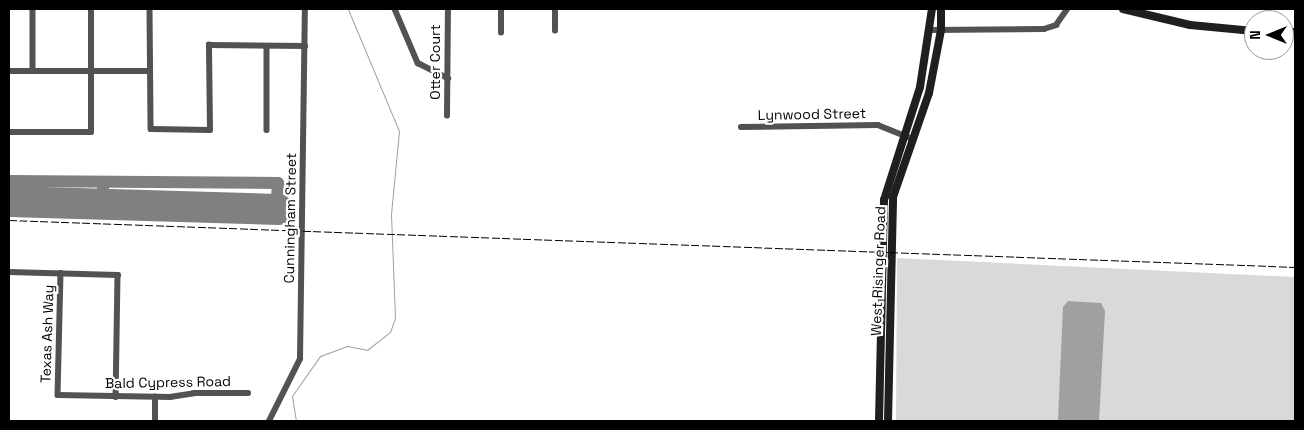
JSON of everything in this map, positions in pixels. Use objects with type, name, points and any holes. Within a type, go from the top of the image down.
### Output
[{"type":"main road","name":"West Risinger Road","points":[[879,421],[881,222],[888,179],[920,87],[932,30],[932,9]]},
{"type":"main road","name":"West Risinger Road","points":[[887,421],[890,233],[893,197],[911,138],[929,93],[941,30],[940,9]]},
{"type":"main road","points":[[1123,9],[1190,25],[1244,30]]},
{"type":"main road","points":[[879,384],[886,388],[887,421]]},
{"type":"street","points":[[33,9],[33,71]]},
{"type":"street","points":[[9,132],[91,132],[91,9]]},
{"type":"street","points":[[150,9],[151,129],[210,130],[210,45],[305,46]]},
{"type":"street","name":"Cunningham Street","points":[[270,421],[300,359],[305,9]]},
{"type":"street","points":[[395,9],[418,63],[448,78]]},
{"type":"street","name":"Otter Court","points":[[447,116],[448,9]]},
{"type":"street","points":[[501,9],[501,33]]},
{"type":"street","points":[[555,9],[555,31]]},
{"type":"street","points":[[932,30],[1044,29],[1056,25],[1066,9]]},
{"type":"street","points":[[267,46],[267,130]]},
{"type":"street","points":[[9,71],[150,71]]},
{"type":"street","name":"Lynwood Street","points":[[741,127],[866,124],[911,138]]},
{"type":"street","points":[[9,272],[118,275],[116,397]]},
{"type":"street","name":"Texas Ash Way","points":[[58,395],[61,273]]},
{"type":"street","name":"Bald Cypress Road","points":[[58,395],[155,397],[248,393]]},
{"type":"street","points":[[155,397],[155,421]]},
{"type":"shaded area","points":[[897,258],[1295,277],[1295,421],[896,421]]},
{"type":"shaded area","points":[[1068,301],[1101,303],[1105,311],[1099,421],[1058,420],[1063,307]]},
{"type":"waterway","points":[[296,421],[292,396],[320,356],[347,346],[367,350],[390,332],[395,318],[391,214],[399,131],[348,9]]},
{"type":"taxiway","points":[[9,181],[278,183],[276,209]]},
{"type":"taxiway","points":[[103,183],[103,204]]},
{"type":"runway","points":[[9,201],[278,209]]},
{"type":"railway","points":[[9,220],[1295,267]]}]
